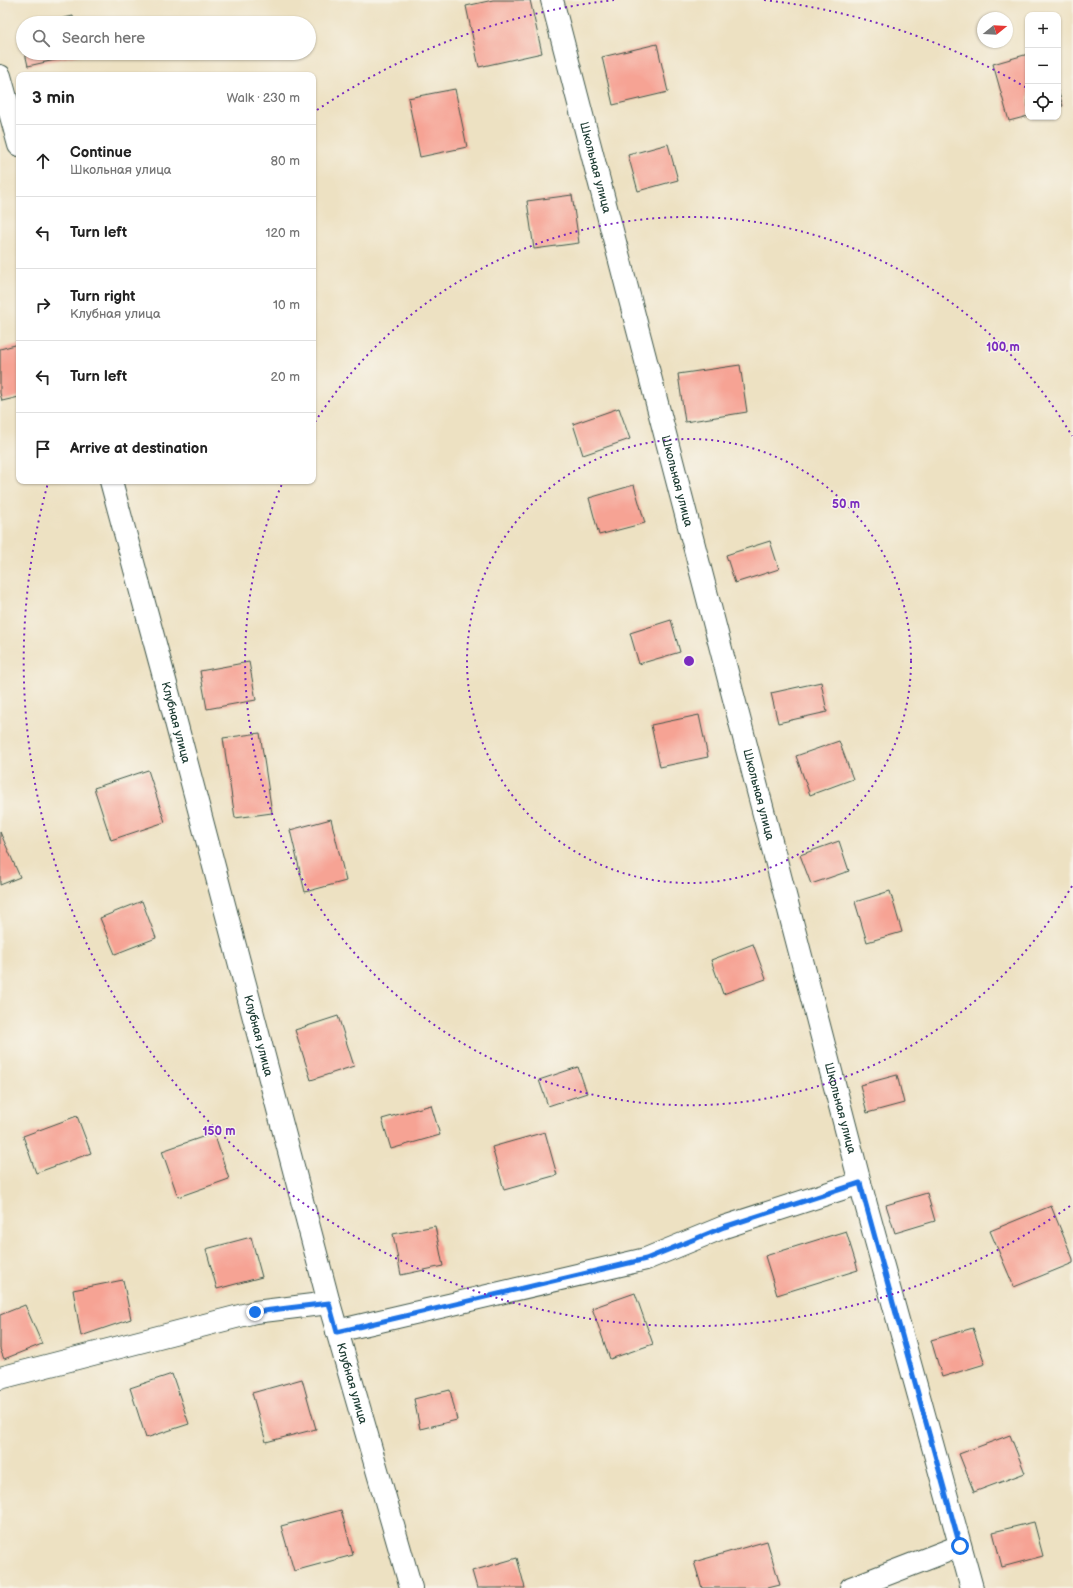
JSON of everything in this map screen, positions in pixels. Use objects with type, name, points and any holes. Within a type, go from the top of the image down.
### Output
[{"type":"street","name":"Школьная улица","points":[[552,0],[860,1183],[972,1588]]},
{"type":"street","points":[[0,76],[16,134]]},
{"type":"street","name":"Клубная улица","points":[[112,484],[329,1303],[412,1588]]},
{"type":"street","points":[[337,1332],[646,1259],[724,1227],[860,1183]]},
{"type":"street","points":[[0,1378],[255,1312],[329,1303]]},
{"type":"street","points":[[851,1588],[960,1546]]},
{"type":"building","points":[[493,0],[530,0],[542,53],[479,67],[466,6]]},
{"type":"building","points":[[657,44],[668,92],[613,105],[602,57]]},
{"type":"building","points":[[1025,55],[1025,117],[1009,121],[993,64]]},
{"type":"building","points":[[27,60],[55,60],[28,66]]},
{"type":"building","points":[[455,89],[467,147],[420,157],[408,98]]},
{"type":"building","points":[[668,144],[678,180],[638,191],[628,155]]},
{"type":"building","points":[[572,195],[579,243],[534,249],[527,201]]},
{"type":"building","points":[[16,345],[16,398],[2,401],[0,393],[0,349]]},
{"type":"building","points":[[740,365],[747,412],[685,422],[678,374]]},
{"type":"building","points":[[619,408],[630,439],[583,455],[573,424]]},
{"type":"building","points":[[634,485],[645,523],[599,535],[589,498]]},
{"type":"building","points":[[770,541],[779,569],[735,583],[726,555]]},
{"type":"building","points":[[671,620],[680,652],[639,664],[630,633]]},
{"type":"building","points":[[249,662],[256,700],[207,709],[200,671]]},
{"type":"building","points":[[821,682],[827,712],[778,723],[771,693]]},
{"type":"building","points":[[699,715],[708,757],[660,767],[651,725]]},
{"type":"building","points":[[260,733],[272,813],[235,818],[223,738]]},
{"type":"building","points":[[839,741],[853,779],[810,795],[796,756]]},
{"type":"building","points":[[148,770],[165,822],[111,840],[94,788]]},
{"type":"building","points":[[331,819],[346,881],[305,892],[290,830]]},
{"type":"building","points":[[0,832],[20,877],[0,885]]},
{"type":"building","points":[[839,841],[849,871],[811,884],[800,855]]},
{"type":"building","points":[[890,891],[902,932],[867,942],[855,902]]},
{"type":"building","points":[[142,901],[156,938],[115,954],[100,918]]},
{"type":"building","points":[[753,944],[766,979],[723,994],[711,960]]},
{"type":"building","points":[[338,1016],[354,1066],[311,1080],[295,1030]]},
{"type":"building","points":[[578,1067],[587,1093],[548,1106],[539,1080]]},
{"type":"building","points":[[897,1075],[904,1103],[867,1113],[860,1085]]},
{"type":"building","points":[[431,1105],[440,1135],[391,1149],[382,1119]]},
{"type":"building","points":[[77,1116],[91,1153],[36,1173],[23,1136]]},
{"type":"building","points":[[545,1132],[557,1175],[504,1190],[492,1147]]},
{"type":"building","points":[[214,1133],[229,1179],[178,1197],[162,1151]]},
{"type":"building","points":[[927,1193],[935,1221],[895,1233],[886,1205]]},
{"type":"building","points":[[1051,1206],[1073,1259],[1073,1263],[1014,1287],[990,1231]]},
{"type":"building","points":[[435,1226],[443,1266],[401,1275],[393,1234]]},
{"type":"building","points":[[846,1231],[858,1270],[777,1295],[765,1256]]},
{"type":"building","points":[[251,1237],[262,1277],[217,1289],[206,1249]]},
{"type":"building","points":[[123,1280],[131,1319],[81,1336],[73,1290]]},
{"type":"building","points":[[635,1293],[653,1344],[610,1359],[592,1308]]},
{"type":"building","points":[[25,1305],[42,1344],[4,1359],[0,1349],[0,1315]]},
{"type":"building","points":[[973,1328],[985,1364],[942,1377],[931,1340]]},
{"type":"building","points":[[172,1374],[189,1424],[146,1438],[130,1388]]},
{"type":"building","points":[[302,1379],[316,1429],[266,1442],[252,1393]]},
{"type":"building","points":[[450,1390],[457,1420],[420,1429],[414,1399]]},
{"type":"building","points":[[1010,1435],[1025,1473],[974,1492],[959,1454]]},
{"type":"building","points":[[341,1510],[353,1555],[294,1571],[281,1526]]},
{"type":"building","points":[[1034,1522],[1043,1556],[1002,1567],[993,1532]]},
{"type":"building","points":[[767,1541],[780,1585],[768,1588],[702,1588],[694,1562]]},
{"type":"building","points":[[517,1558],[525,1588],[477,1588],[472,1571]]},
{"type":"route","points":[[255,1312],[329,1303],[337,1332],[646,1259],[724,1227],[860,1183],[960,1546]]}]
